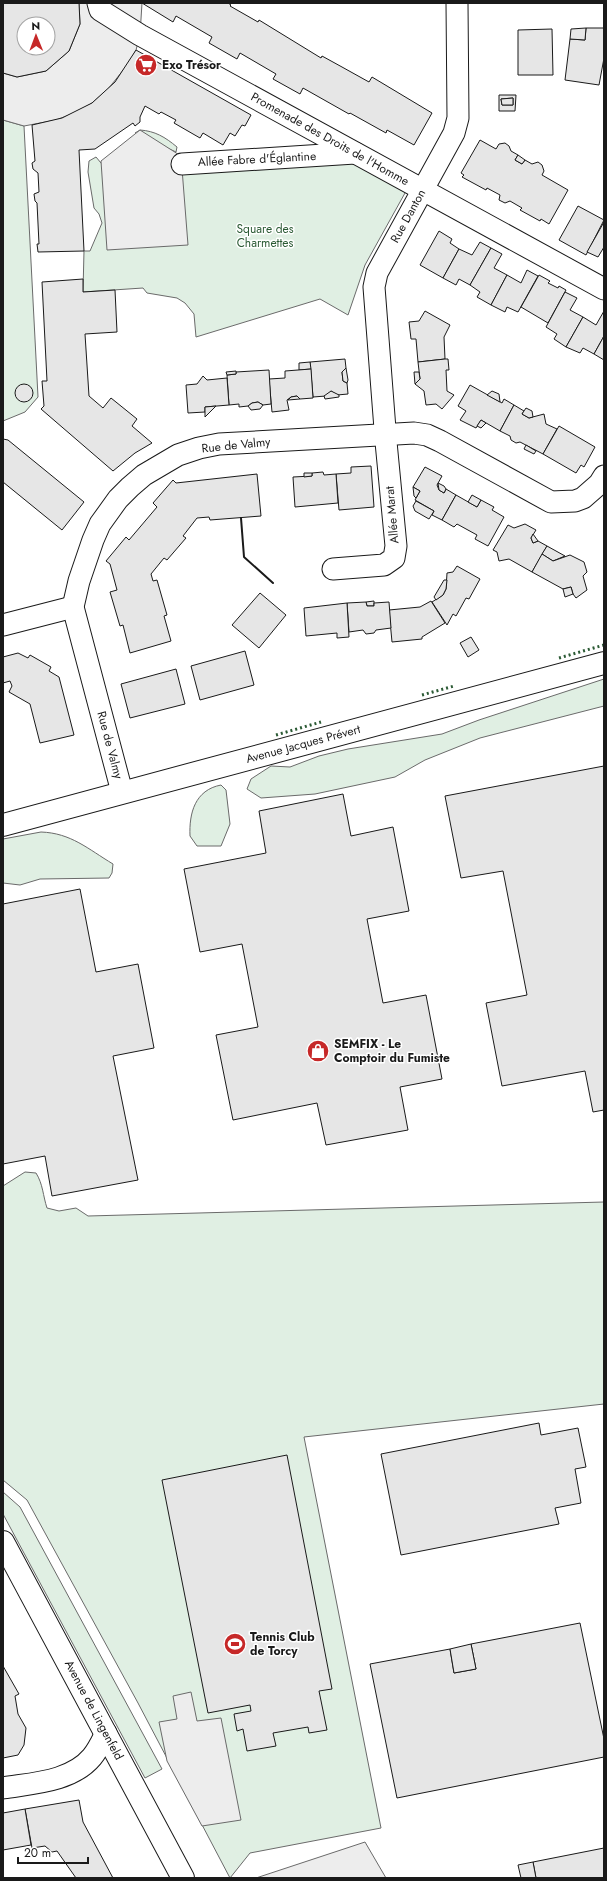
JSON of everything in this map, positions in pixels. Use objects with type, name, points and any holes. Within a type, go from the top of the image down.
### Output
[{"type":"main road","name":"Avenue Jacques Prévert","points":[[3,825],[604,663]]},
{"type":"main road","name":"Avenue de Lingenfeld","points":[[3,1542],[184,1878]]},
{"type":"street","name":"Promenade des Droits de l'Homme","points":[[98,3],[100,10],[140,34],[422,191],[604,289]]},
{"type":"street","name":"Rue Danton","points":[[385,433],[374,287],[377,273],[454,133],[458,118],[457,3]]},
{"type":"street","name":"Allée Fabre d'Églantine","points":[[182,164],[356,153]]},
{"type":"street","name":"Rue de Valmy","points":[[122,792],[73,607],[86,557],[100,524],[118,499],[144,475],[166,462],[199,448],[218,444],[414,432],[427,435],[551,502],[569,502],[584,498],[599,484],[604,476]]},
{"type":"street","name":"Allée Marat","points":[[333,569],[384,566],[394,558],[396,546],[385,433]]},
{"type":"street","points":[[3,626],[73,607]]},
{"type":"street","points":[[3,1788],[43,1781],[73,1773],[93,1756],[106,1733]]},
{"type":"green space","points":[[3,120],[24,126],[38,397],[25,412],[3,421]]},
{"type":"green space","points":[[140,130],[155,133],[164,137],[177,147],[176,152],[135,133]]},
{"type":"green space","name":"Square des Charmettes","points":[[355,153],[410,184],[365,265],[348,315],[320,299],[196,337],[194,314],[185,303],[177,298],[147,293],[143,288],[83,292],[84,251],[90,251],[102,223],[99,214],[94,208],[88,172],[89,161],[96,157],[106,169]]},
{"type":"green space","points":[[604,679],[604,706],[480,738],[425,760],[395,777],[315,794],[261,798],[247,789],[251,779],[271,766],[290,767],[319,756],[348,749],[442,734],[479,720]]},
{"type":"green space","points":[[221,785],[226,790],[230,824],[221,846],[197,846],[190,836],[191,819],[195,804],[205,792]]},
{"type":"green space","points":[[41,832],[61,835],[79,843],[113,864],[112,873],[109,878],[40,879],[20,885],[3,883],[3,839]]},
{"type":"green space","points":[[25,1172],[36,1173],[42,1186],[47,1208],[59,1211],[76,1208],[88,1216],[604,1202],[604,1404],[304,1437],[381,1828],[250,1853],[230,1878],[138,1703],[27,1500],[3,1480],[3,1186]]},
{"type":"green space","points":[[3,1492],[20,1507],[162,1769],[145,1778],[3,1514]]},
{"type":"shaded area","points":[[79,3],[142,3],[140,35],[136,50],[129,63],[108,89],[92,103],[77,112],[56,120],[24,126],[3,120],[3,73],[17,77],[46,71],[69,51],[80,24]]},
{"type":"shaded area","points":[[140,130],[181,156],[188,245],[107,250],[101,161]]},
{"type":"shaded area","points":[[191,1692],[197,1721],[221,1718],[241,1820],[202,1826],[167,1761],[159,1722],[177,1719],[173,1696]]},
{"type":"shaded area","points":[[365,1842],[386,1878],[256,1878]]},
{"type":"building","points":[[3,3],[79,3],[80,24],[69,51],[46,71],[17,77],[3,73]]},
{"type":"building","points":[[142,3],[228,3],[231,5],[230,6],[258,22],[259,20],[321,58],[322,56],[369,82],[372,77],[432,113],[414,145],[387,130],[386,133],[350,113],[349,114],[303,88],[300,94],[273,79],[276,74],[240,53],[237,59],[209,43],[212,37],[176,16],[173,22]]},
{"type":"building","points":[[586,28],[604,28],[604,58],[599,85],[565,80],[570,39],[585,40]]},
{"type":"building","points":[[586,28],[585,40],[570,39],[571,29]]},
{"type":"building","points":[[552,29],[553,75],[518,75],[518,30]]},
{"type":"building","points":[[136,50],[251,115],[245,126],[242,125],[235,136],[230,133],[223,145],[203,133],[200,138],[174,123],[176,120],[161,112],[159,114],[145,106],[140,117],[140,122],[135,126],[133,123],[95,149],[79,150],[84,251],[38,252],[37,203],[35,201],[34,194],[39,192],[38,173],[33,169],[32,163],[35,161],[32,125],[62,118],[92,103],[115,82]]},
{"type":"building","points":[[499,95],[516,95],[515,111],[499,111]],"holes":[[[513,98],[513,105],[502,105],[501,99]]]},
{"type":"building","points":[[513,98],[513,105],[502,105],[501,99]]},
{"type":"building","points":[[480,140],[496,149],[499,144],[505,143],[509,146],[511,151],[518,155],[515,160],[522,164],[525,160],[532,164],[538,162],[542,165],[544,171],[542,175],[568,190],[549,224],[541,219],[540,221],[520,210],[522,208],[510,201],[505,203],[499,200],[500,195],[487,188],[486,190],[462,177],[464,175],[461,173]]},
{"type":"building","points":[[518,155],[525,160],[522,164],[515,160]]},
{"type":"building","points":[[578,206],[604,220],[586,255],[559,240]]},
{"type":"building","points":[[604,222],[604,247],[598,257],[587,252]]},
{"type":"building","points":[[439,231],[452,239],[450,243],[459,249],[443,278],[420,265]]},
{"type":"building","points":[[480,242],[491,248],[470,285],[459,279],[456,285],[443,278],[459,249],[472,255]]},
{"type":"building","points":[[491,248],[502,254],[494,268],[507,275],[491,305],[477,297],[480,292],[470,285]]},
{"type":"building","points":[[527,270],[538,276],[518,312],[507,307],[505,312],[491,305],[507,275],[521,283]]},
{"type":"building","points":[[539,275],[550,281],[548,283],[566,290],[548,323],[521,307]]},
{"type":"building","points":[[83,279],[83,292],[115,290],[117,332],[85,334],[89,396],[103,408],[111,398],[137,419],[132,426],[152,443],[135,453],[113,471],[41,409],[44,406],[42,381],[47,381],[42,282]]},
{"type":"building","points":[[565,292],[577,298],[570,310],[583,317],[566,347],[554,339],[557,334],[546,327]]},
{"type":"building","points":[[425,311],[450,325],[444,337],[445,359],[418,362],[416,339],[411,339],[409,322],[419,321]]},
{"type":"building","points":[[604,311],[604,336],[594,354],[583,348],[580,353],[566,347],[583,317],[596,325]]},
{"type":"building","points":[[604,336],[604,360],[594,354]]},
{"type":"building","points":[[345,359],[346,368],[342,372],[343,381],[347,383],[348,394],[337,395],[331,391],[326,396],[313,397],[310,362]]},
{"type":"building","points":[[448,359],[449,370],[446,370],[447,391],[454,395],[442,409],[436,404],[426,405],[424,391],[415,384],[420,379],[418,362]]},
{"type":"building","points":[[310,362],[311,369],[299,370],[299,363]]},
{"type":"building","points":[[346,368],[347,383],[343,381],[342,372]]},
{"type":"building","points":[[311,369],[313,398],[300,399],[297,396],[291,397],[287,400],[289,410],[272,412],[269,379],[285,378],[285,371]]},
{"type":"building","points":[[269,370],[271,404],[263,405],[258,402],[252,403],[248,406],[239,407],[239,404],[229,405],[227,375],[236,374],[236,372]]},
{"type":"building","points":[[236,371],[236,374],[227,375],[226,372]]},
{"type":"building","points":[[414,372],[419,372],[420,379],[415,384]]},
{"type":"building","points":[[203,376],[207,380],[227,378],[229,405],[205,407],[205,412],[188,413],[186,385],[197,384]]},
{"type":"building","points":[[24,384],[30,387],[33,393],[30,399],[24,402],[18,399],[15,393],[18,387]]},
{"type":"building","points":[[470,385],[502,403],[504,399],[514,405],[500,431],[481,420],[476,428],[460,420],[466,411],[458,406]]},
{"type":"building","points":[[331,391],[339,395],[339,397],[325,399],[324,396]]},
{"type":"building","points":[[492,391],[499,394],[500,402],[487,395]]},
{"type":"building","points":[[297,396],[300,399],[288,400],[291,397]]},
{"type":"building","points":[[258,402],[263,405],[260,409],[251,410],[248,406],[252,403]]},
{"type":"building","points":[[514,405],[524,411],[522,414],[529,418],[544,414],[546,424],[557,429],[543,454],[520,442],[516,443],[511,440],[510,436],[500,431]]},
{"type":"building","points":[[216,406],[205,417],[205,407]]},
{"type":"building","points":[[526,408],[532,411],[533,417],[529,418],[522,414]]},
{"type":"building","points":[[481,420],[486,423],[481,428],[477,426]]},
{"type":"building","points":[[559,426],[595,447],[584,467],[581,465],[576,473],[543,454]]},
{"type":"building","points":[[3,439],[8,440],[84,502],[62,530],[3,482]]},
{"type":"building","points":[[526,445],[536,451],[534,454],[524,449]]},
{"type":"building","points":[[371,466],[374,507],[339,510],[336,474],[351,473],[351,467]]},
{"type":"building","points":[[425,467],[442,476],[437,485],[439,490],[444,493],[446,489],[456,495],[442,520],[432,515],[434,511],[415,500],[420,491],[413,487]]},
{"type":"building","points":[[323,472],[324,475],[336,474],[338,503],[295,507],[293,477],[312,476],[312,473]]},
{"type":"building","points":[[304,473],[312,473],[312,476],[304,477]]},
{"type":"building","points":[[257,474],[261,516],[210,520],[209,517],[197,518],[183,536],[186,538],[167,560],[164,558],[151,574],[153,581],[157,580],[167,615],[164,616],[171,641],[130,653],[123,625],[120,626],[110,592],[117,590],[110,564],[106,561],[126,537],[129,540],[157,507],[153,503],[173,480],[176,483]]},
{"type":"building","points":[[438,483],[446,489],[444,493],[439,490]]},
{"type":"building","points":[[413,487],[420,491],[416,498],[414,496]]},
{"type":"building","points":[[456,495],[477,507],[481,500],[494,507],[492,510],[504,517],[488,546],[475,539],[477,535],[457,524],[454,527],[442,520]]},
{"type":"building","points":[[472,495],[481,500],[477,507],[468,502]]},
{"type":"building","points":[[416,501],[434,511],[429,519],[415,511],[413,506]]},
{"type":"building","points":[[525,524],[536,530],[531,538],[533,543],[538,541],[547,546],[532,572],[509,559],[499,561],[497,552],[493,550],[508,525],[514,528]]},
{"type":"building","points":[[533,534],[538,541],[533,543],[531,538]]},
{"type":"building","points":[[547,546],[565,556],[553,561],[542,554]]},
{"type":"building","points":[[542,554],[553,561],[570,555],[584,562],[587,572],[583,576],[587,590],[576,598],[571,587],[563,589],[532,572]]},
{"type":"building","points":[[457,566],[480,579],[469,599],[466,598],[456,616],[453,614],[447,625],[432,602],[443,595],[446,589],[447,573],[453,572]]},
{"type":"building","points":[[444,580],[447,580],[446,589],[443,595],[436,600],[434,597]]},
{"type":"building","points":[[571,587],[573,594],[565,597],[563,589]]},
{"type":"building","points":[[260,593],[286,615],[259,648],[232,625]]},
{"type":"building","points":[[374,601],[374,606],[367,606],[366,602]]},
{"type":"building","points":[[431,601],[445,623],[422,637],[422,639],[392,642],[389,610],[420,607]]},
{"type":"building","points":[[366,602],[367,606],[374,606],[374,603],[389,602],[391,628],[376,630],[374,633],[366,634],[363,630],[349,632],[347,603]]},
{"type":"building","points":[[347,603],[349,637],[337,638],[337,633],[306,636],[304,608]]},
{"type":"building","points":[[471,637],[479,650],[468,657],[460,643]]},
{"type":"building","points":[[245,651],[254,685],[200,700],[191,666]]},
{"type":"building","points":[[18,653],[28,658],[30,655],[51,667],[49,671],[59,677],[74,735],[40,743],[30,704],[9,692],[12,686],[10,681],[3,683],[3,657]]},
{"type":"building","points":[[176,669],[185,704],[130,718],[121,684]]},
{"type":"building","points":[[604,766],[604,1110],[593,1112],[585,1071],[502,1086],[486,1003],[527,995],[503,871],[461,878],[445,796]]},
{"type":"building","points":[[343,794],[351,836],[393,827],[409,911],[367,919],[383,1003],[426,995],[442,1079],[400,1087],[408,1130],[326,1145],[317,1103],[233,1120],[216,1035],[258,1027],[242,944],[200,952],[184,869],[266,853],[259,811]]},
{"type":"building","points":[[80,889],[96,972],[138,964],[154,1048],[113,1056],[138,1180],[52,1196],[45,1156],[3,1164],[3,904]]},
{"type":"building","points":[[539,1423],[541,1435],[578,1428],[586,1467],[575,1469],[581,1503],[555,1508],[559,1524],[401,1555],[381,1454]]},
{"type":"building","points":[[287,1455],[332,1689],[319,1691],[327,1730],[309,1733],[308,1727],[273,1733],[276,1746],[247,1751],[243,1729],[237,1731],[234,1714],[251,1711],[250,1705],[208,1713],[162,1480]]},
{"type":"building","points":[[580,1623],[604,1739],[604,1757],[397,1798],[370,1664],[450,1649],[454,1673],[476,1669],[471,1644]]},
{"type":"building","points":[[471,1644],[476,1669],[454,1673],[450,1649]]},
{"type":"building","points":[[3,1666],[19,1694],[15,1696],[18,1714],[26,1728],[24,1745],[18,1755],[3,1758]]},
{"type":"building","points":[[79,1800],[83,1822],[113,1878],[76,1878],[57,1851],[52,1852],[45,1846],[32,1848],[25,1809]]},
{"type":"building","points":[[25,1809],[31,1845],[3,1850],[3,1813]]},
{"type":"building","points":[[604,1848],[604,1878],[536,1878],[533,1862]]},
{"type":"building","points":[[533,1862],[536,1878],[521,1878],[518,1865]]},
{"type":"hedge","points":[[559,658],[604,645]]},
{"type":"hedge","points":[[422,695],[454,686]]},
{"type":"hedge","points":[[276,735],[321,722]]},
{"type":"wall","points":[[241,518],[244,557],[273,583]]},
{"type":"place","name":"Exo Trésor","points":[[146,65]]},
{"type":"place","name":"SEMFIX - Le Comptoir du Fumiste","points":[[318,1051]]},
{"type":"place","name":"Tennis Club de Torcy","points":[[235,1644]]}]
